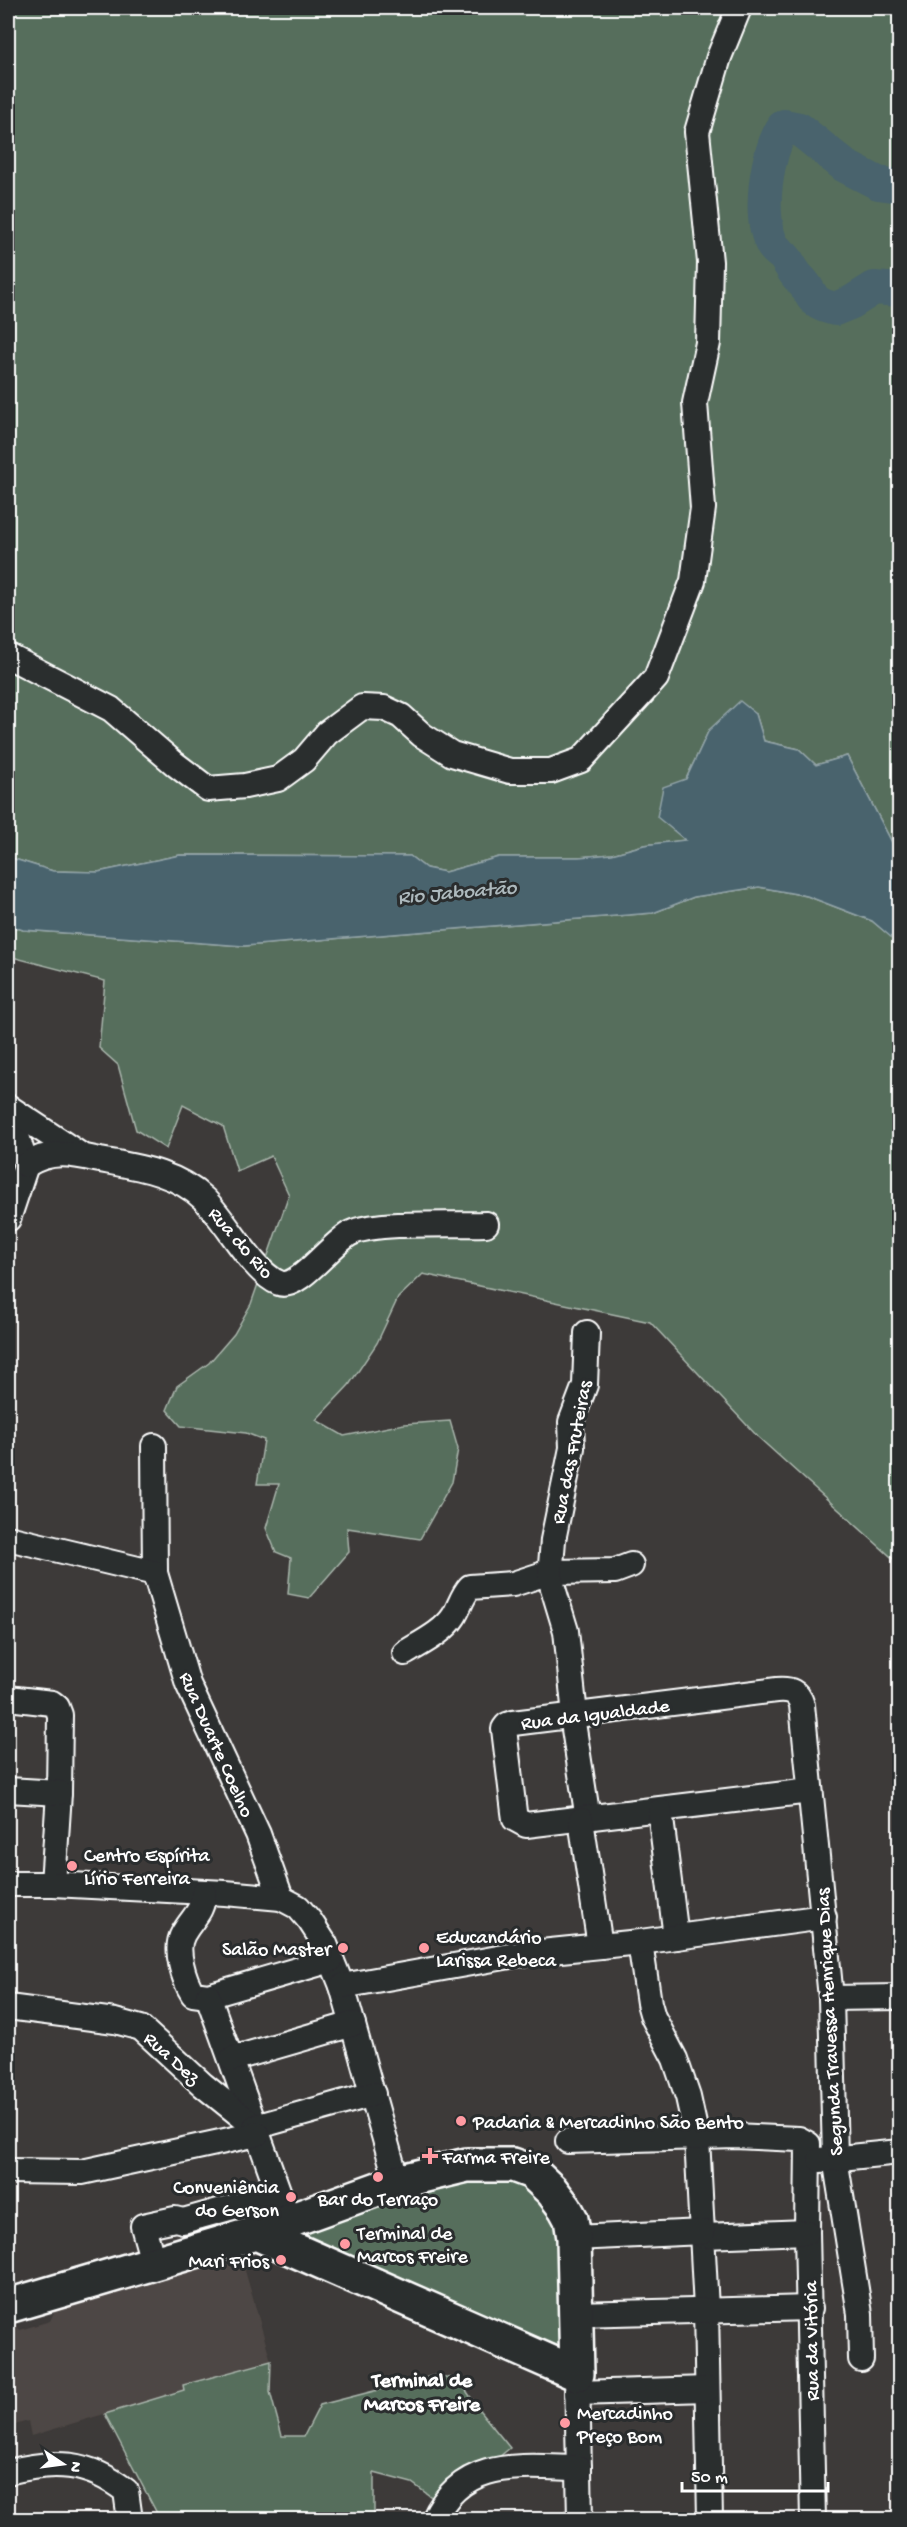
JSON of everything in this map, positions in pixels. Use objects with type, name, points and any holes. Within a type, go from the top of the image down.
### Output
[{"type":"main road","points":[[8,2306],[256,2233],[284,2207],[467,2165],[513,2165],[525,2168],[543,2182],[565,2208],[571,2219],[574,2238],[577,2383],[256,2233]]},
{"type":"street","points":[[8,656],[111,709],[174,764],[208,789],[244,786],[278,779],[304,760],[327,733],[362,707],[384,708],[401,716],[422,735],[452,754],[510,771],[551,771],[581,760],[656,678],[693,581],[703,508],[695,403],[708,343],[710,262],[697,132],[719,57],[738,8]]},
{"type":"street","points":[[8,1107],[82,1156]]},
{"type":"street","points":[[8,1107],[26,1165],[8,1219]]},
{"type":"street","name":"Rua do Rio","points":[[26,1165],[41,1156],[56,1154],[82,1156],[165,1174],[192,1189],[225,1223],[258,1267],[270,1279],[282,1285],[294,1282],[303,1276],[313,1264],[351,1233],[375,1227],[486,1224]]},
{"type":"street","name":"Rua das Fruteiras","points":[[587,1333],[585,1386],[571,1422],[572,1448],[552,1540],[550,1578],[566,1631],[584,1820],[600,1946]]},
{"type":"street","name":"Rua Duarte Coelho","points":[[154,1446],[155,1573],[188,1684],[258,1834],[281,1898]]},
{"type":"street","points":[[8,1538],[155,1573]]},
{"type":"street","points":[[405,1653],[433,1635],[453,1617],[470,1587],[513,1584],[550,1572],[615,1571],[632,1565]]},
{"type":"street","name":"Rua da Igualdade","points":[[584,1820],[526,1825],[515,1819],[504,1729],[507,1725],[790,1690]]},
{"type":"street","name":"Segunda Travessa Henrique Dias","points":[[790,1690],[798,1695],[802,1705],[831,1998],[835,2158],[860,2314],[861,2360]]},
{"type":"street","points":[[8,1698],[40,1700],[57,1707],[60,1715],[53,1884]]},
{"type":"street","points":[[8,1790],[58,1793]]},
{"type":"street","points":[[584,1820],[810,1791]]},
{"type":"street","points":[[660,1811],[676,1937]]},
{"type":"street","points":[[8,1884],[53,1884],[281,1898],[298,1907],[310,1921],[342,1986],[397,2182]]},
{"type":"street","points":[[204,1892],[201,1909],[182,1935],[179,1951],[191,1991],[197,1995],[208,1996],[331,1960]]},
{"type":"street","points":[[342,1986],[521,1954],[640,1942],[824,1917]]},
{"type":"street","points":[[640,1942],[653,2017],[675,2059],[688,2097],[697,2138],[706,2309],[710,2520]]},
{"type":"street","points":[[153,2262],[143,2226],[175,2218],[183,2221],[284,2207],[208,1996]]},
{"type":"street","points":[[831,1998],[900,1997]]},
{"type":"street","name":"Rua Dez","points":[[8,2007],[124,2023],[141,2028],[255,2129]]},
{"type":"street","points":[[232,2059],[353,2024]]},
{"type":"street","points":[[8,2171],[82,2172],[255,2129],[373,2094]]},
{"type":"street","name":"Rua da Vitória","points":[[568,2141],[735,2136],[799,2139],[808,2144],[807,2232],[813,2520]]},
{"type":"street","points":[[809,2162],[900,2152]]},
{"type":"street","points":[[574,2238],[807,2232]]},
{"type":"street","points":[[576,2314],[810,2308]]},
{"type":"street","points":[[580,2520],[577,2383],[707,2389]]},
{"type":"street","points":[[8,2472],[37,2464],[60,2464],[83,2468],[109,2478],[126,2492],[130,2520]]},
{"type":"street","points":[[434,2520],[441,2504],[460,2485],[476,2474],[525,2467],[579,2468]]},
{"type":"shaded area","points":[[223,2261],[244,2267],[271,2361],[184,2385],[184,2390],[31,2436],[28,2421],[15,2425],[8,2400],[8,2369],[10,2367],[8,2325],[14,2323],[20,2330],[50,2321],[55,2310]]},
{"type":"green space","points":[[8,8],[899,8],[899,853],[847,756],[816,765],[799,749],[764,741],[756,714],[709,730],[686,779],[686,840],[644,845],[612,854],[579,857],[499,857],[445,872],[426,868],[410,856],[180,855],[98,872],[53,871],[8,857]]},
{"type":"green space","points":[[759,887],[807,896],[872,921],[900,944],[899,1564],[758,1437],[650,1322],[423,1274],[398,1298],[377,1343],[349,1385],[316,1420],[344,1436],[404,1424],[450,1421],[458,1449],[452,1482],[420,1539],[347,1528],[349,1552],[309,1598],[288,1594],[291,1558],[276,1552],[266,1528],[279,1484],[257,1484],[264,1440],[246,1433],[181,1426],[167,1410],[177,1386],[209,1363],[234,1334],[251,1304],[289,1195],[271,1156],[237,1171],[223,1126],[183,1105],[166,1149],[136,1130],[118,1065],[99,1048],[105,981],[8,956],[8,925],[23,930],[244,946],[653,913],[694,897]]},
{"type":"green space","points":[[481,2177],[514,2182],[532,2190],[557,2216],[570,2360],[307,2235],[306,2231],[318,2219]]},
{"type":"green space","points":[[271,2361],[270,2392],[282,2436],[304,2436],[320,2405],[436,2375],[459,2380],[510,2448],[441,2504],[412,2483],[374,2473],[374,2519],[160,2519],[105,2414],[184,2390],[183,2385]]},
{"type":"water","name":"Rio Jaboatão","points":[[740,701],[756,714],[764,741],[799,749],[816,765],[847,756],[899,853],[899,944],[872,921],[807,896],[759,887],[694,897],[653,913],[244,946],[23,930],[8,925],[8,857],[53,871],[98,872],[180,855],[410,856],[426,868],[445,872],[499,857],[579,857],[612,854],[644,845],[685,840],[657,817],[663,787],[686,779],[709,730]]},
{"type":"waterway","points":[[900,186],[878,183],[845,166],[799,129],[784,126],[772,152],[768,168],[765,203],[765,219],[773,246],[785,257],[815,301],[835,309],[852,302],[874,288],[900,290]]},
{"type":"place","name":"Centro Espírita Lírio Ferreira","points":[[72,1866]]},
{"type":"place","name":"Salão Master","points":[[343,1948]]},
{"type":"place","name":"Educandário Larissa Rebeca","points":[[424,1948]]},
{"type":"place","name":"Padaria & Mercadinho São Bento","points":[[461,2121]]},
{"type":"place","name":"Farma Freire","points":[[430,2156]]},
{"type":"place","name":"Bar do Terraço","points":[[378,2177]]},
{"type":"place","name":"Conveniência do Gerson","points":[[291,2197]]},
{"type":"place","name":"Terminal de Marcos Freire","points":[[345,2244]]},
{"type":"place","name":"Mari Frios","points":[[281,2260]]},
{"type":"place","name":"Mercadinho Preço Bom","points":[[565,2423]]},
{"type":"district","name":"Terminal de Marcos Freire","points":[[422,2391]]}]
